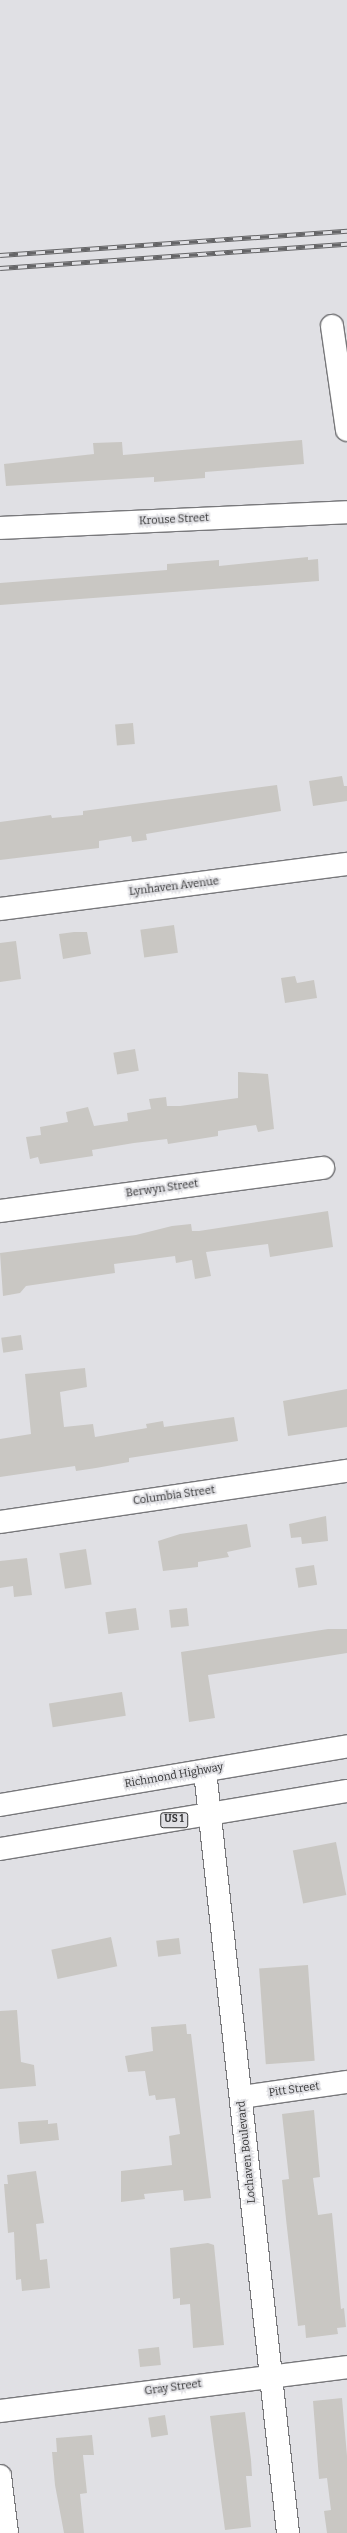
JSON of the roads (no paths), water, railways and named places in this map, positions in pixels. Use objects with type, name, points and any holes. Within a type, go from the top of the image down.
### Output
[{"type":"street","points":[[332,326],[347,430]]},
{"type":"street","name":"Krouse Street","points":[[0,528],[347,512]]},
{"type":"street","name":"Lynhaven Avenue","points":[[0,909],[347,864]]},
{"type":"street","name":"Berwyn Street","points":[[0,1211],[323,1168]]},
{"type":"street","name":"Columbia Street","points":[[0,1522],[347,1471]]},
{"type":"street","name":"Richmond Highway","points":[[0,1805],[347,1746]]},
{"type":"street","name":"Lochaven Boulevard","points":[[205,1771],[288,2533]]},
{"type":"street","name":"US 1","points":[[0,1849],[347,1791]]},
{"type":"street","name":"Pitt Street","points":[[241,2097],[347,2082]]},
{"type":"street","name":"Gray Street","points":[[0,2411],[270,2375],[347,2367]]},
{"type":"street","points":[[0,2476],[7,2533]]},
{"type":"railway","points":[[0,255],[347,231]]},
{"type":"railway","points":[[0,268],[347,244]]}]
